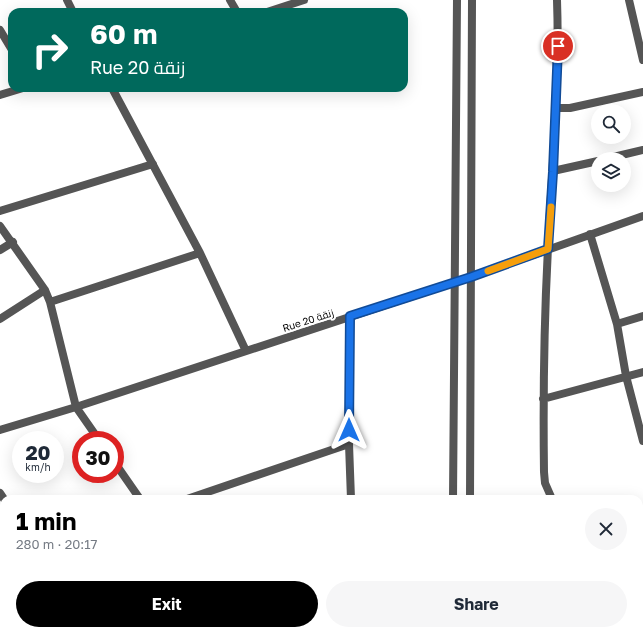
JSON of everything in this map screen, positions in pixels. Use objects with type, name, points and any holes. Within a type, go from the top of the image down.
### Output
[{"type":"street","points":[[279,8],[304,0]]},
{"type":"street","points":[[453,495],[457,0]]},
{"type":"street","points":[[470,495],[472,0]]},
{"type":"street","points":[[550,495],[545,483],[544,472],[543,399],[558,30],[557,0]]},
{"type":"street","points":[[629,0],[643,60]]},
{"type":"street","points":[[0,30],[8,43]]},
{"type":"street","points":[[0,95],[10,92]]},
{"type":"street","points":[[114,92],[200,253],[246,351]]},
{"type":"street","points":[[555,108],[570,108],[643,92]]},
{"type":"street","points":[[631,153],[643,150]]},
{"type":"street","points":[[553,172],[591,163]]},
{"type":"street","points":[[0,211],[153,164]]},
{"type":"street","name":"Rue 20 زنقة","points":[[0,430],[76,407],[471,277],[643,216]]},
{"type":"street","points":[[0,226],[13,242],[45,290],[50,302],[76,407],[93,431]]},
{"type":"street","points":[[590,234],[618,324],[626,376],[643,441]]},
{"type":"street","points":[[0,250],[13,242]]},
{"type":"street","points":[[50,302],[200,253]]},
{"type":"street","points":[[0,319],[45,290]]},
{"type":"street","points":[[350,316],[349,444],[351,495]]},
{"type":"street","points":[[618,324],[643,316]]},
{"type":"street","points":[[543,399],[643,372]]},
{"type":"street","points":[[199,495],[349,444]]},
{"type":"street","points":[[124,477],[137,495]]},
{"type":"slow traffic","points":[[488,271],[548,249],[551,207]]},
{"type":"route","points":[[349,430],[350,316],[471,277],[548,249],[553,172],[558,46]]}]
